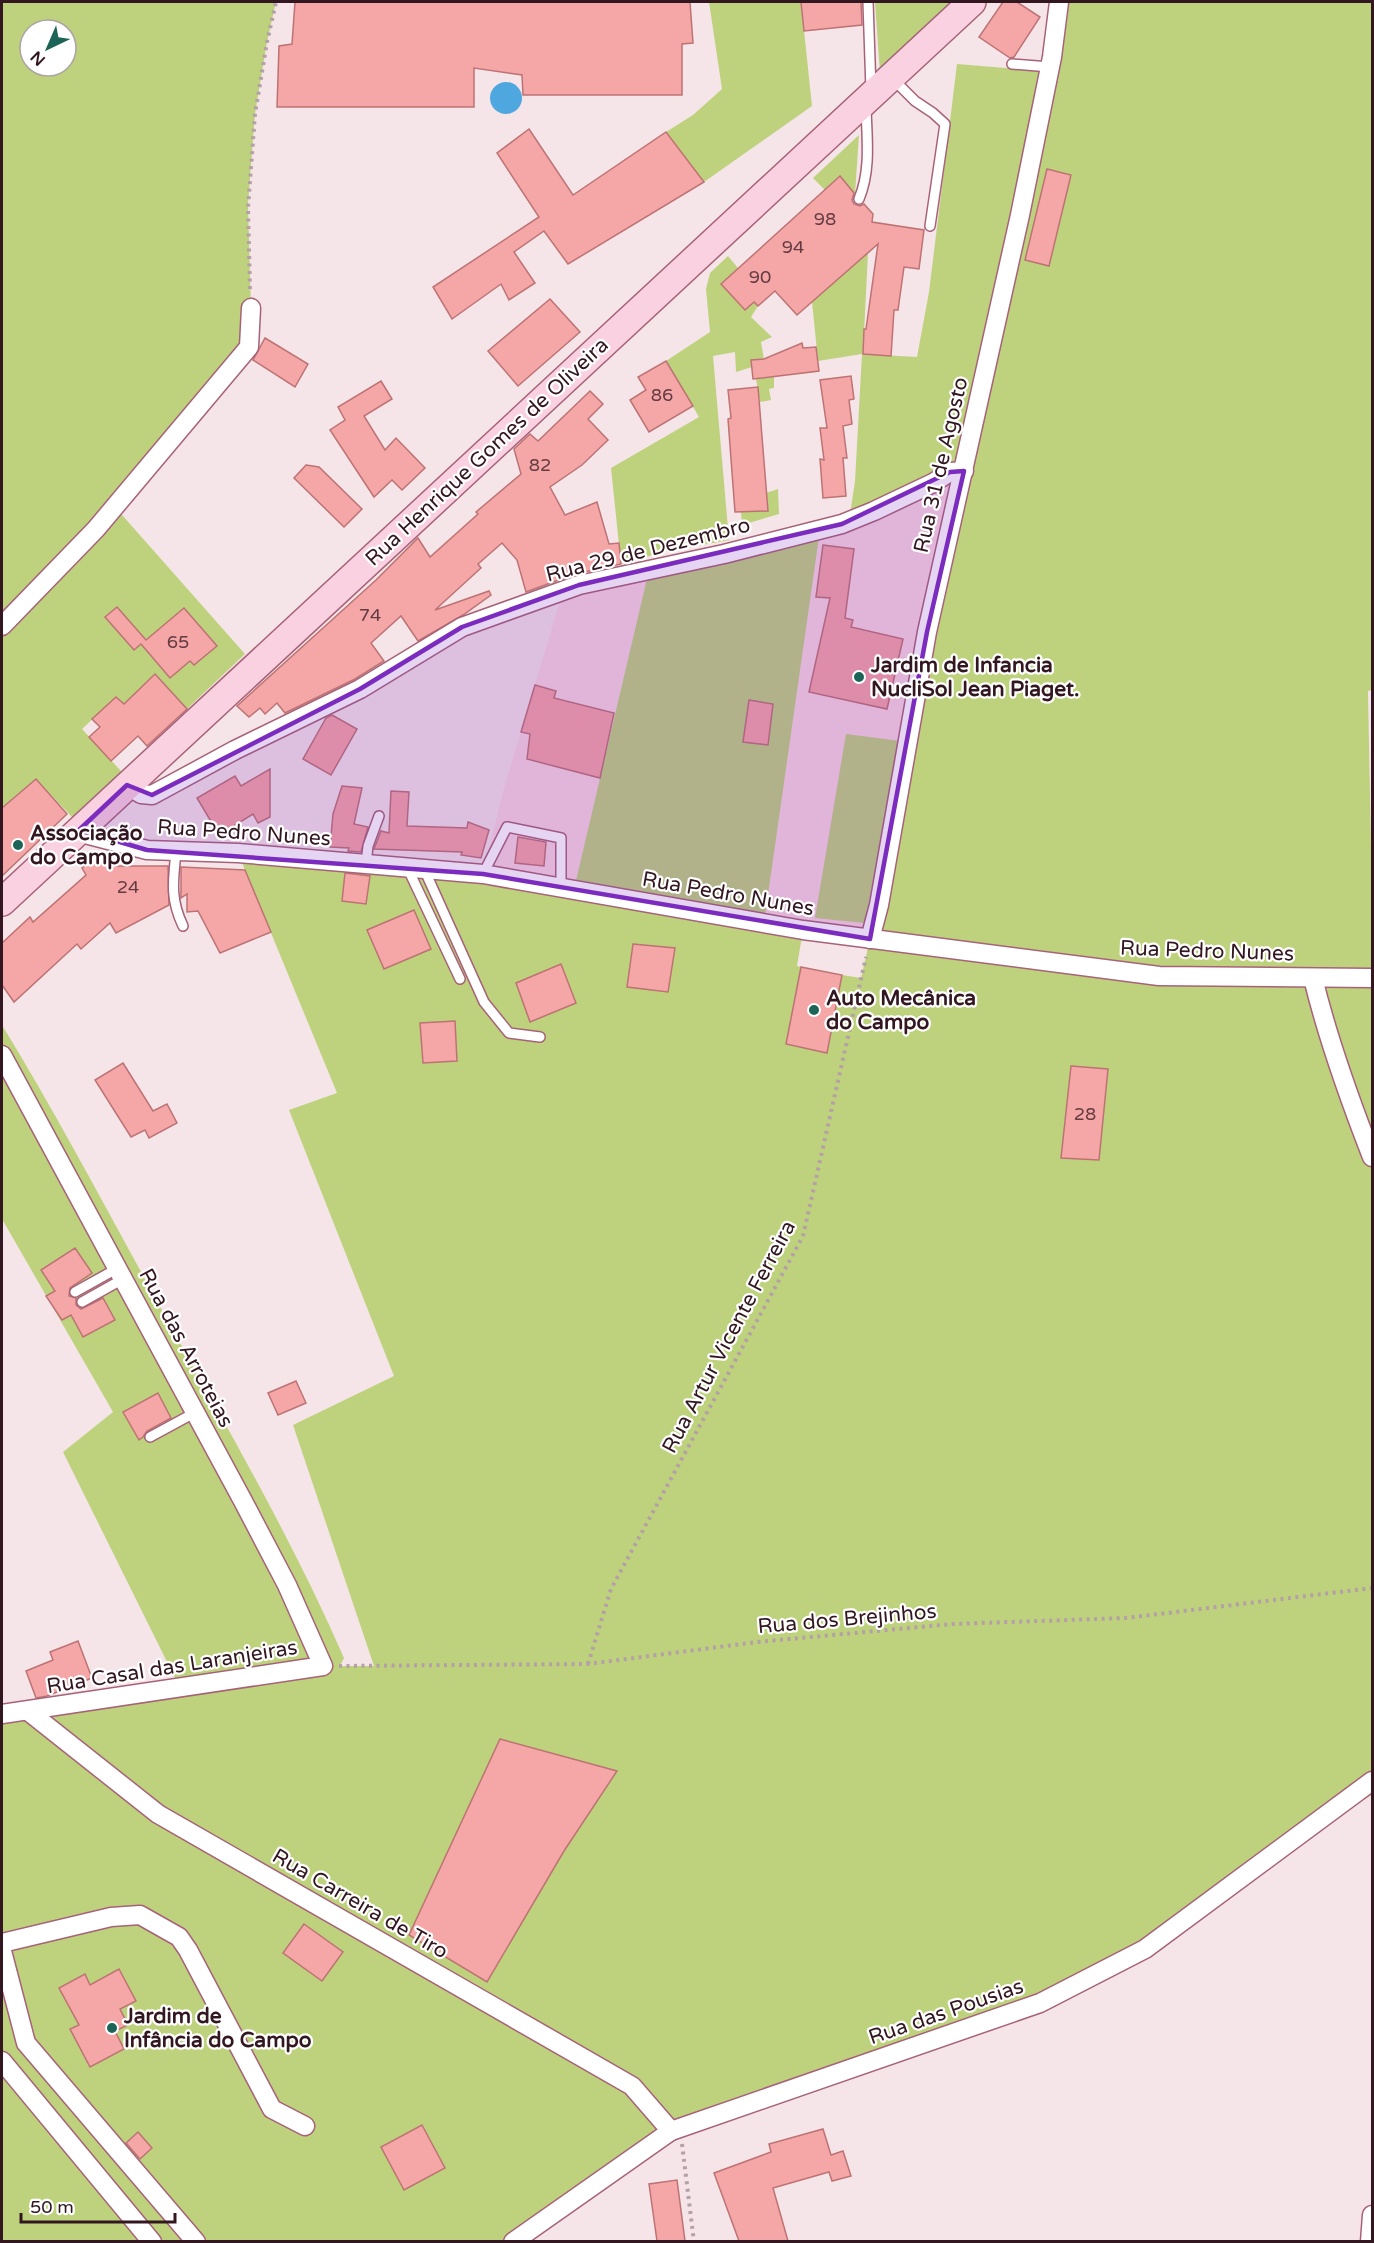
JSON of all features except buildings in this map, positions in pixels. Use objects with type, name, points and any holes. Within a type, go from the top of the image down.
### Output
[{"type":"street","name":"Rua Henrique Gomes de Oliveira","points":[[2,902],[972,2]]},
{"type":"street","name":"Rua 31 de Agosto","points":[[870,939],[879,904],[927,632],[964,471],[1050,67],[1059,2]]},
{"type":"street","points":[[2,626],[96,529],[249,347],[251,308]]},
{"type":"street","name":"Rua 29 de Dezembro","points":[[127,785],[141,794],[152,795],[235,750],[360,689],[462,627],[579,585],[724,554],[842,524],[950,472],[964,471]]},
{"type":"street","name":"Rua Pedro Nunes","points":[[79,830],[89,835],[147,850],[238,853],[483,874],[803,930],[1160,976],[1372,978]]},
{"type":"street","points":[[1313,978],[1324,1022],[1349,1098],[1372,1157]]},
{"type":"street","name":"Rua das Arroteias","points":[[2,1055],[287,1585],[323,1666]]},
{"type":"street","name":"Rua Casal das Laranjeiras","points":[[2,1714],[323,1666]]},
{"type":"street","name":"Rua Carreira de Tiro","points":[[28,1711],[158,1814],[632,2086],[670,2131]]},
{"type":"street","name":"Rua das Pousias","points":[[513,2241],[670,2131],[1040,2003],[1145,1949],[1372,1781]]},
{"type":"street","points":[[2,1942],[111,1917],[140,1916],[165,1928],[179,1937],[188,1950],[272,2109],[305,2126]]},
{"type":"street","points":[[2,1951],[26,2043],[196,2241]]},
{"type":"street","points":[[2,2061],[152,2241]]},
{"type":"street","points":[[1370,2241],[1372,2215]]},
{"type":"lane","points":[[859,199],[866,182],[869,98],[868,2]]},
{"type":"lane","points":[[1012,64],[1050,67]]},
{"type":"lane","points":[[891,77],[915,101],[945,124],[930,226]]},
{"type":"lane","points":[[366,864],[368,846],[379,816]]},
{"type":"lane","points":[[483,874],[507,827],[561,838],[561,887]]},
{"type":"lane","points":[[176,852],[173,879],[175,909],[183,926]]},
{"type":"lane","points":[[416,868],[460,979]]},
{"type":"lane","points":[[416,868],[484,1002],[509,1033],[540,1037]]},
{"type":"lane","points":[[75,1292],[120,1273]]},
{"type":"lane","points":[[82,1302],[120,1273]]},
{"type":"lane","points":[[150,1437],[196,1412]]},
{"type":"path","points":[[251,308],[248,208],[255,114],[276,2]]},
{"type":"path","name":"Rua Artur Vicente Ferreira","points":[[588,1664],[611,1589],[803,1236],[870,939]]},
{"type":"path","name":"Rua dos Brejinhos","points":[[323,1666],[588,1664],[757,1642],[952,1624],[1126,1618],[1372,1588]]},
{"type":"path","points":[[670,2131],[684,2146],[694,2241]]},
{"type":"highlighted area","points":[[964,471],[927,632],[870,939],[483,874],[147,850],[79,830],[127,785],[152,795],[360,689],[462,627],[579,585],[842,524],[950,472]]},
{"type":"shaded area","name":"Jardim de Infancia NucliSol Jean Piaget.","points":[[964,471],[870,939],[764,923],[820,530]]},
{"type":"shaded area","points":[[649,570],[574,889],[483,874],[503,792],[563,591]]},
{"type":"green space","points":[[2,2],[276,2],[255,114],[248,205],[251,308],[249,347],[115,507],[245,654],[187,709],[155,675],[124,704],[116,697],[82,729],[122,772],[72,817],[36,779],[2,808]]},
{"type":"green space","points":[[709,2],[801,2],[812,106],[704,182],[666,132],[693,115],[722,89]]},
{"type":"green space","points":[[875,2],[953,2],[880,73]]},
{"type":"green space","points":[[1056,2],[1372,2],[1372,690],[1368,691],[1372,899],[1372,1795],[1298,1836],[1145,1949],[1040,2003],[671,2131],[513,2241],[2,2241],[2,1714],[28,1711],[175,1678],[63,1452],[113,1412],[2,1219],[2,1025],[87,1173],[283,1530],[344,1658],[340,1666],[374,1666],[293,1425],[394,1376],[289,1110],[337,1093],[238,853],[574,889],[649,570],[820,530],[764,923],[803,930],[797,966],[801,967],[786,1044],[827,1052],[842,975],[861,978],[963,471],[849,521],[855,481],[862,354],[818,361],[812,302],[868,252],[863,354],[917,357],[929,292],[957,64],[1042,71]]},
{"type":"green space","points":[[859,135],[855,194],[840,177],[825,190],[813,178]]},
{"type":"green space","points":[[728,256],[738,268],[722,284],[758,306],[751,317],[772,337],[761,342],[764,359],[751,360],[752,367],[736,372],[735,352],[713,356],[729,540],[686,548],[680,544],[670,546],[668,551],[621,564],[611,468],[699,417],[666,361],[710,332],[706,289],[710,273]]},
{"type":"green space","points":[[774,376],[774,388],[769,389],[771,400],[760,402],[756,379]]},
{"type":"green space","points":[[778,489],[779,514],[742,525],[741,512],[766,493]]},
{"type":"green space","points":[[846,734],[900,741],[865,923],[815,918]]},
{"type":"water","points":[[506,82],[518,86],[522,98],[518,110],[506,114],[494,110],[490,98],[494,86]]},
{"type":"place","name":"Jardim de Infancia NucliSol Jean Piaget.","points":[[859,677]]},
{"type":"place","name":"Associação do Campo","points":[[18,845]]},
{"type":"place","name":"Auto Mecânica do Campo","points":[[814,1010]]},
{"type":"place","name":"Jardim de Infância do Campo","points":[[112,2028]]}]
